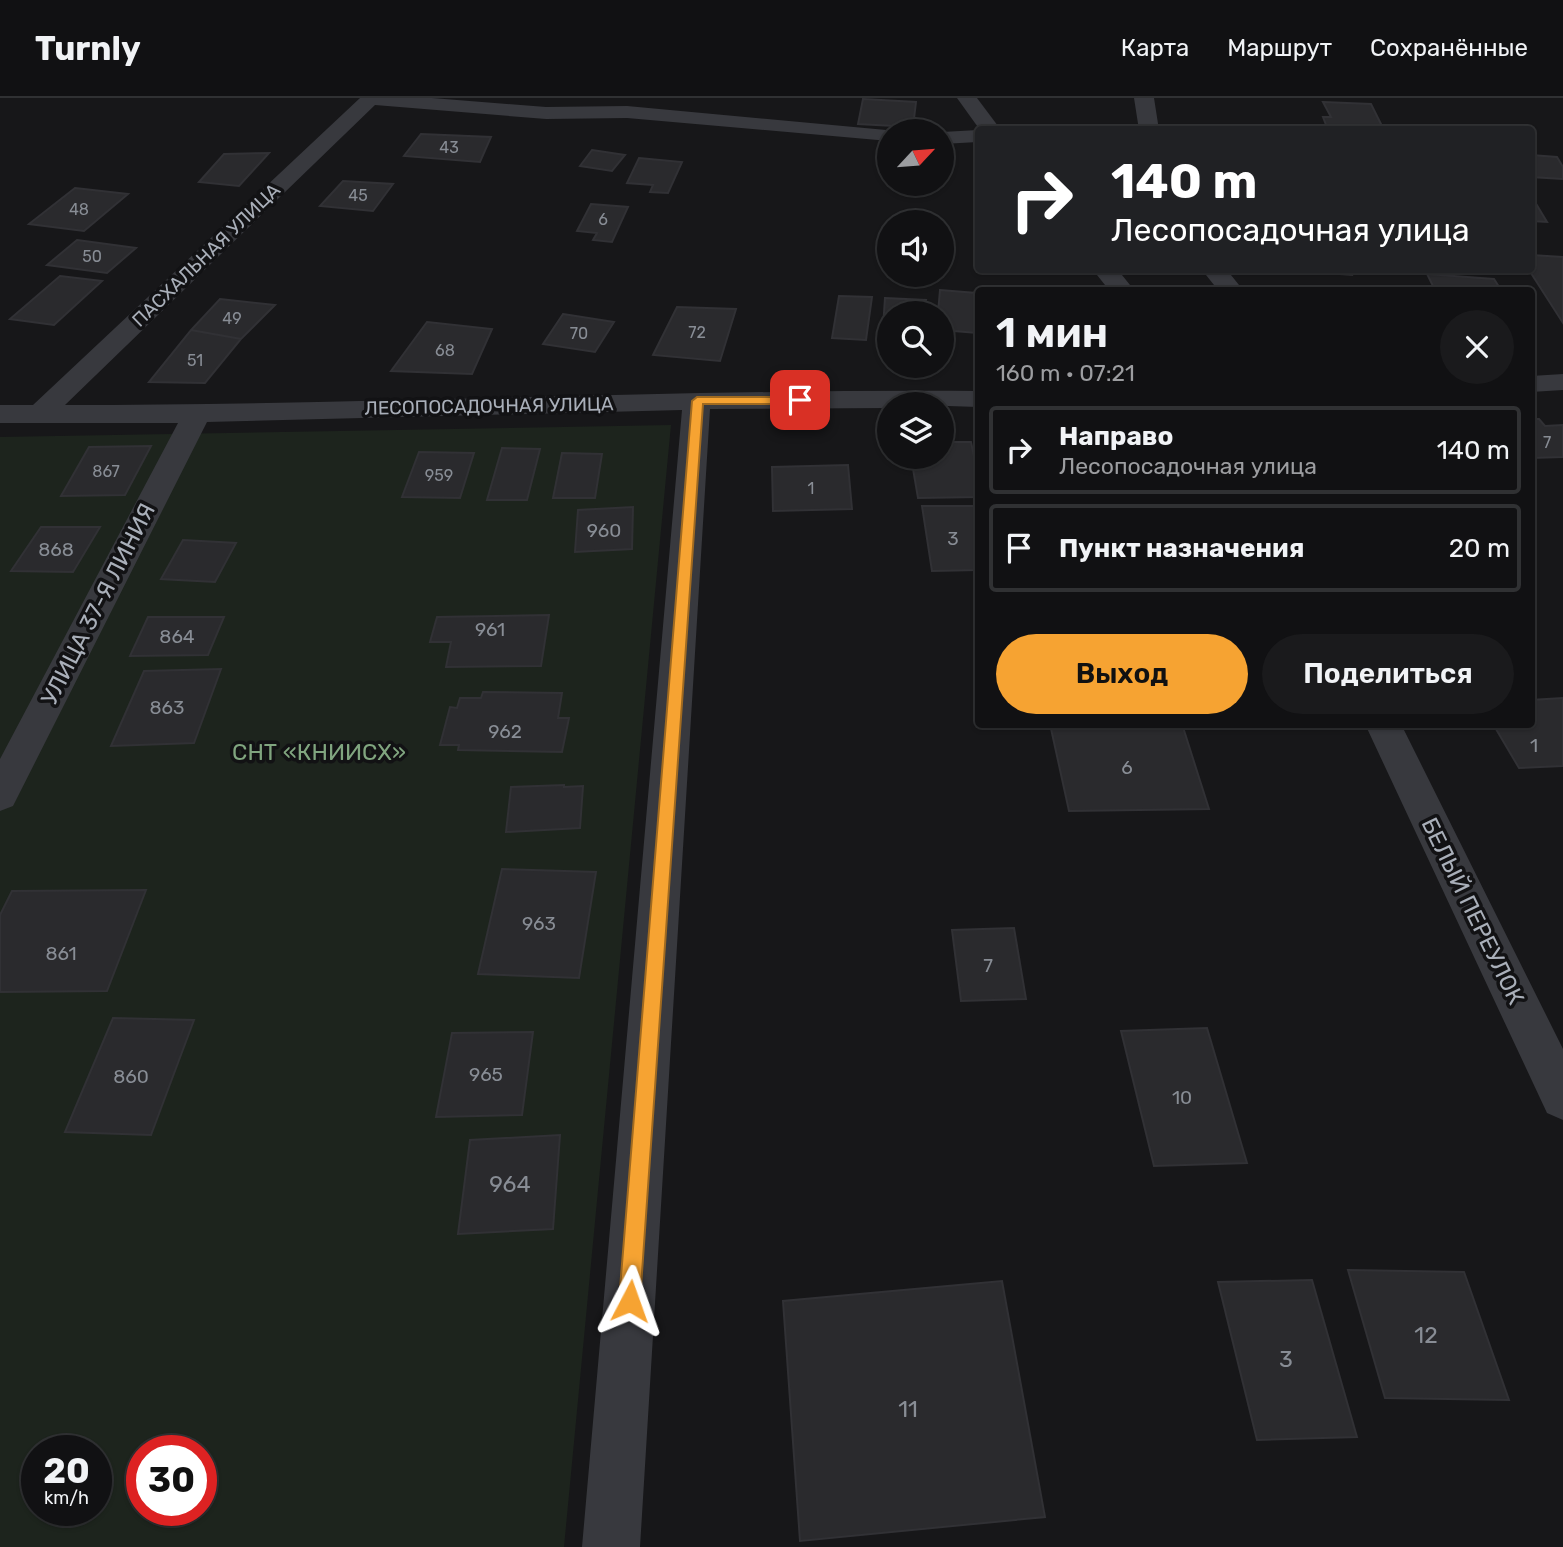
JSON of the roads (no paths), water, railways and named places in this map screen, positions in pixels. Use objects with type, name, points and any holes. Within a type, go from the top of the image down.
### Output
[{"type":"street","points":[[370,98],[546,113],[627,112],[877,134]]},
{"type":"street","name":"ПАСХАЛЬНАЯ УЛИЦА","points":[[42,412],[370,98]]},
{"type":"street","points":[[967,98],[988,126]]},
{"type":"street","points":[[1143,98],[1148,126]]},
{"type":"street","points":[[954,137],[975,136]]},
{"type":"street","points":[[1108,273],[1119,287]]},
{"type":"street","points":[[1217,273],[1228,287]]},
{"type":"street","points":[[1535,384],[1563,382]]},
{"type":"street","name":"ЛЕСОПОСАДОЧНАЯ УЛИЦА","points":[[0,414],[197,414],[697,401],[975,399]]},
{"type":"street","points":[[611,1547],[697,401]]},
{"type":"street","name":"УЛИЦА 37-Я ЛИНИЯ","points":[[0,795],[197,414]]},
{"type":"street","name":"БЕЛЫЙ ПЕРЕУЛОК","points":[[1384,728],[1563,1097]]},
{"type":"park label","name":"СНТ «КНИИСХ»","points":[[319,752]]}]
